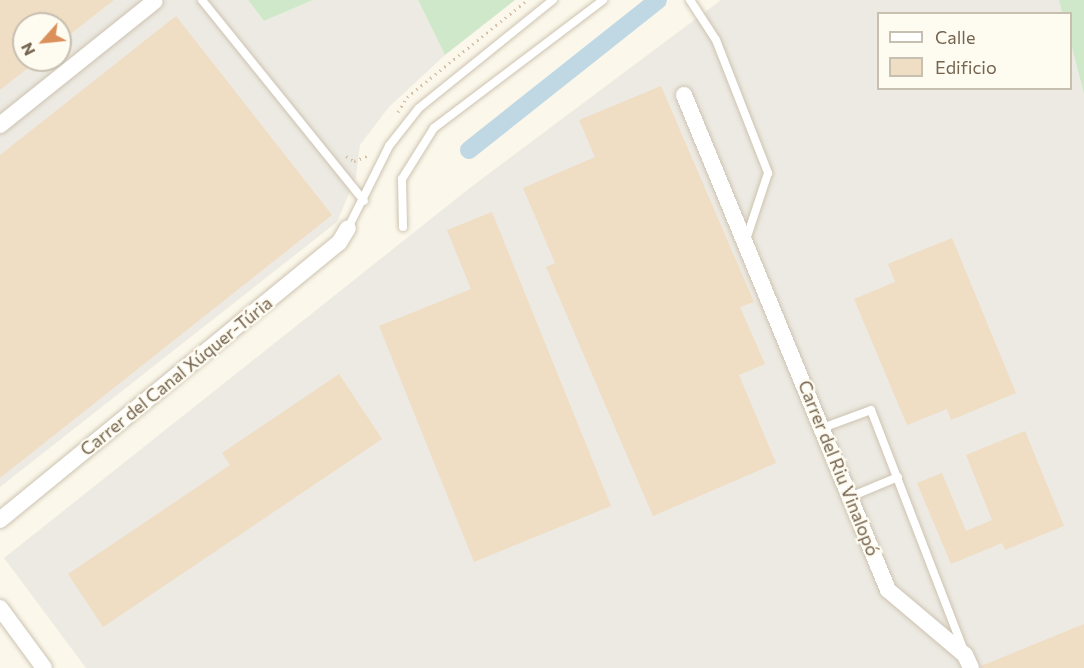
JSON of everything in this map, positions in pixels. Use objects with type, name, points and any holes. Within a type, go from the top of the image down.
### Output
[{"type":"street","points":[[0,125],[155,1]]},
{"type":"street","name":"Carrer del Riu Vinalopó","points":[[684,95],[746,240],[888,590],[968,662]]},
{"type":"street","name":"Carrer del Canal Xúquer-Túria","points":[[0,520],[339,243],[348,228]]},
{"type":"street","points":[[0,608],[44,668]]},
{"type":"lane","points":[[202,0],[364,201]]},
{"type":"lane","points":[[348,228],[364,201],[389,147],[419,108],[553,0]]},
{"type":"lane","points":[[403,227],[402,179],[434,128],[603,0]]},
{"type":"lane","points":[[691,2],[716,40],[768,172],[746,240]]},
{"type":"lane","points":[[822,428],[871,410],[968,662]]},
{"type":"lane","points":[[850,498],[898,477]]},
{"type":"shaded area","points":[[0,0],[248,0],[264,21],[313,0],[418,0],[445,55],[389,107],[360,145],[356,177],[337,222],[0,487]]},
{"type":"shaded area","points":[[721,0],[1059,0],[1062,12],[877,12],[877,90],[1072,90],[1072,48],[1084,94],[1084,668],[86,668],[4,558],[471,187]]},
{"type":"green space","points":[[248,0],[313,0],[264,21]]},
{"type":"green space","points":[[418,0],[515,0],[445,55]]},
{"type":"green space","points":[[1059,0],[1084,0],[1084,94],[1072,48],[1072,12],[1062,12]]},
{"type":"building","points":[[0,0],[114,0],[72,33],[72,12],[12,12],[12,72],[23,72],[0,90]]},
{"type":"building","points":[[176,16],[332,215],[0,478],[0,155]]},
{"type":"building","points":[[661,86],[754,302],[740,307],[765,364],[739,375],[776,463],[653,516],[546,267],[555,263],[523,188],[595,157],[579,120]]},
{"type":"building","points":[[492,212],[611,506],[474,562],[379,326],[471,289],[447,230]]},
{"type":"building","points":[[952,238],[1016,393],[951,420],[947,409],[907,425],[854,299],[895,282],[888,264]]},
{"type":"building","points":[[339,374],[382,439],[103,627],[68,574],[230,465],[222,453]]},
{"type":"building","points":[[1025,431],[1064,526],[1005,550],[1002,543],[951,564],[917,483],[942,473],[966,531],[992,520],[966,455]]},
{"type":"building","points":[[1084,624],[1084,668],[981,668],[981,666]]},
{"type":"waterway","points":[[469,150],[658,0]]}]
